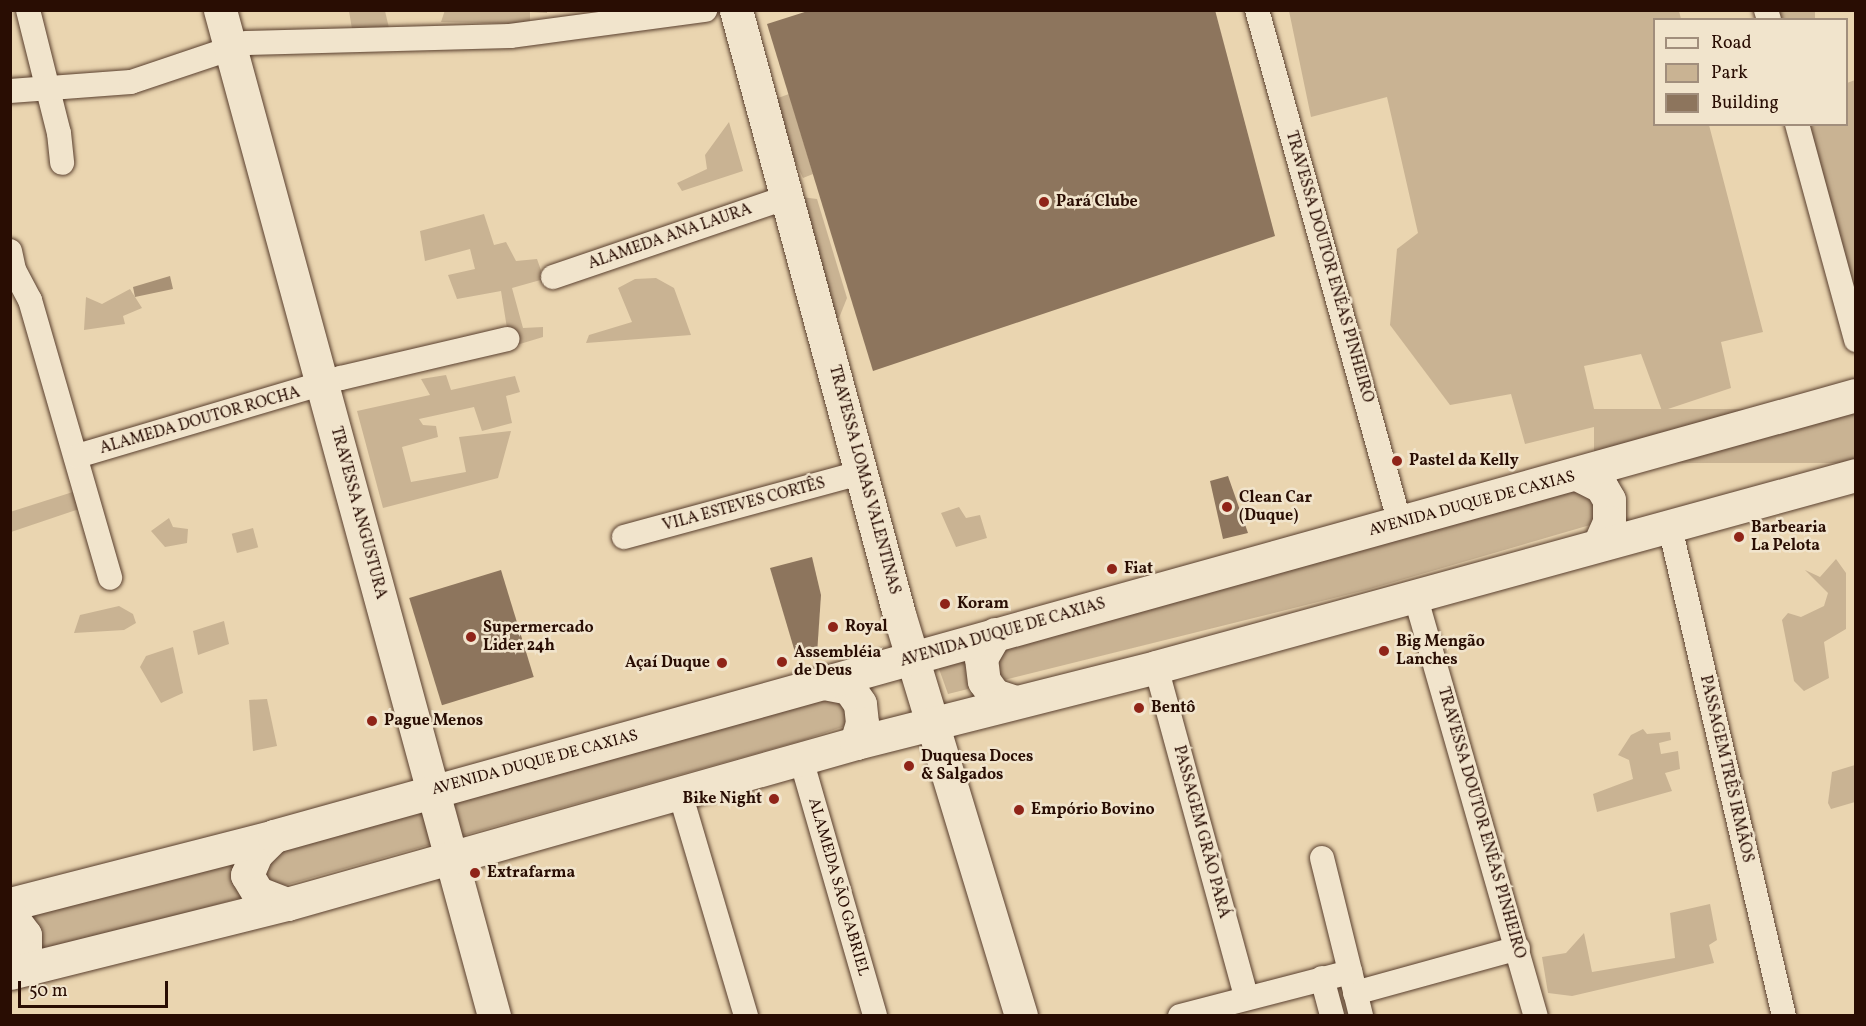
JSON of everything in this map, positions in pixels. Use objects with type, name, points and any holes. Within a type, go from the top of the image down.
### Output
[{"type":"main road","name":"TRAVESSA ANGUSTURA","points":[[220,10],[494,1016]]},
{"type":"main road","name":"TRAVESSA LOMAS VALENTINAS","points":[[736,10],[864,472],[912,658],[1020,1016]]},
{"type":"main road","name":"AVENIDA DUQUE DE CAXIAS","points":[[10,904],[274,836],[995,634],[1579,475],[1856,395]]},
{"type":"main road","points":[[1579,475],[1601,486],[1609,500],[1609,522],[1600,542]]},
{"type":"main road","points":[[12,972],[287,904],[855,743],[1012,701],[1156,667],[1669,523],[1856,475]]},
{"type":"main road","points":[[995,634],[981,658],[984,681],[994,695],[1012,701]]},
{"type":"main road","points":[[824,683],[849,688],[861,704],[862,723],[855,743]]},
{"type":"main road","points":[[274,836],[256,854],[247,875],[258,893],[287,904]]},
{"type":"main road","points":[[10,915],[25,935],[25,956],[12,972]]},
{"type":"street","points":[[28,10],[46,90],[59,133],[62,163]]},
{"type":"street","points":[[10,91],[131,82],[231,51],[247,43],[290,40],[510,36],[705,10]]},
{"type":"street","name":"TRAVESSA DOUTOR ENÉAS PINHEIRO","points":[[1257,10],[1400,524]]},
{"type":"street","points":[[1798,126],[1856,340]]},
{"type":"street","name":"ALAMEDA ANA LAURA","points":[[553,277],[788,197]]},
{"type":"street","name":"ALAMEDA DOUTOR ROCHA","points":[[10,251],[77,456],[110,578]]},
{"type":"street","name":"ALAMEDA DOUTOR ROCHA","points":[[77,456],[323,386],[507,339]]},
{"type":"street","name":"VILA ESTEVES CORTÊS","points":[[624,537],[864,472]]},
{"type":"street","name":"PASSAGEM TRÊS IRMÃOS","points":[[1669,523],[1784,1016]]},
{"type":"street","name":"TRAVESSA DOUTOR ENÉAS PINHEIRO","points":[[1415,595],[1536,1016]]},
{"type":"street","name":"PASSAGEM GRÃO PARÁ","points":[[1156,667],[1246,996]]},
{"type":"street","name":"ALAMEDA SÃO GABRIEL","points":[[801,759],[875,1016]]},
{"type":"street","points":[[680,793],[746,1016]]},
{"type":"street","points":[[1322,858],[1356,993]]},
{"type":"street","points":[[1180,1016],[1246,996],[1322,978],[1356,993],[1518,948]]},
{"type":"street","points":[[1322,978],[1332,1016]]},
{"type":"green space","points":[[445,10],[547,10],[547,13],[530,12],[530,24],[441,22]]},
{"type":"green space","points":[[349,11],[385,11],[389,28],[352,29]]},
{"type":"green space","points":[[1289,11],[1679,11],[1681,18],[1653,18],[1653,126],[1709,126],[1763,332],[1721,342],[1731,388],[1662,411],[1641,354],[1584,366],[1598,426],[1525,444],[1511,394],[1450,405],[1390,325],[1397,249],[1418,233],[1387,97],[1311,117]]},
{"type":"green space","points":[[1774,11],[1815,11],[1815,18],[1774,18]]},
{"type":"green space","points":[[1855,80],[1855,311],[1805,126],[1848,126],[1848,83]]},
{"type":"green space","points":[[789,94],[813,174],[803,178],[767,102]]},
{"type":"green space","points":[[729,122],[743,171],[682,191],[677,183],[707,169],[705,155]]},
{"type":"green space","points":[[801,197],[817,199],[847,298],[839,318],[831,318]]},
{"type":"green space","points":[[484,214],[494,245],[506,242],[516,261],[537,259],[544,279],[512,288],[523,328],[543,327],[543,337],[510,347],[501,291],[457,299],[448,275],[475,269],[470,249],[425,261],[420,231]]},
{"type":"green space","points":[[656,278],[674,288],[691,335],[586,343],[589,335],[632,322],[618,288],[635,279]]},
{"type":"green space","points":[[130,289],[142,308],[123,316],[125,324],[84,330],[86,297],[102,304]]},
{"type":"green space","points":[[446,375],[451,390],[515,376],[520,392],[506,396],[512,423],[482,431],[474,407],[419,419],[423,425],[436,426],[438,437],[402,447],[411,482],[466,472],[459,437],[511,431],[498,478],[383,508],[357,411],[430,395],[421,379]]},
{"type":"green space","points":[[1594,409],[1855,409],[1855,463],[1594,463]]},
{"type":"green space","points":[[1580,488],[1590,488],[1597,523],[1370,589],[948,694],[938,666]]},
{"type":"green space","points":[[76,491],[85,507],[11,532],[10,512]]},
{"type":"green space","points":[[959,507],[966,518],[980,515],[987,538],[956,547],[941,513]]},
{"type":"green space","points":[[169,518],[173,527],[188,529],[187,543],[165,547],[151,531]]},
{"type":"green space","points":[[253,528],[258,547],[237,553],[232,534]]},
{"type":"green space","points":[[1836,559],[1846,573],[1846,629],[1824,642],[1829,678],[1804,691],[1794,681],[1782,620],[1788,613],[1801,617],[1824,606],[1828,593],[1805,570],[1820,577]]},
{"type":"green space","points":[[119,606],[133,614],[136,623],[124,630],[74,633],[80,615]]},
{"type":"green space","points":[[224,621],[229,644],[198,655],[193,631]]},
{"type":"green space","points":[[173,647],[183,693],[161,703],[140,667],[146,656]]},
{"type":"green space","points":[[840,695],[851,724],[804,740],[11,962],[11,914]]},
{"type":"green space","points":[[267,699],[277,746],[253,751],[249,700]]},
{"type":"green space","points":[[1643,729],[1647,734],[1670,732],[1671,740],[1659,743],[1661,754],[1678,751],[1680,769],[1665,773],[1672,791],[1597,812],[1593,794],[1633,779],[1629,760],[1618,755],[1631,735]]},
{"type":"green space","points":[[1855,765],[1855,802],[1831,809],[1828,803],[1832,772]]},
{"type":"green space","points":[[1710,904],[1717,940],[1709,945],[1714,963],[1572,996],[1548,993],[1542,957],[1566,953],[1584,933],[1592,972],[1675,958],[1670,913]]},
{"type":"shaded area","points":[[170,276],[173,289],[135,297],[133,287]]},
{"type":"building","name":"Pará Clube","points":[[811,10],[1215,10],[1275,236],[873,371],[767,24]]},
{"type":"building","name":"Clean Car (Duque)","points":[[1228,476],[1248,533],[1223,539],[1210,481]]},
{"type":"building","points":[[812,557],[821,595],[817,654],[797,659],[770,568]]},
{"type":"building","name":"Supermercado Lider 24h","points":[[501,570],[534,677],[442,705],[409,598]]},
{"type":"place","name":"Pará Clube","points":[[1044,202]]},
{"type":"place","name":"Pastel da Kelly","points":[[1397,461]]},
{"type":"place","name":"Clean Car (Duque)","points":[[1227,507]]},
{"type":"place","name":"Barbearia La Pelota","points":[[1739,537]]},
{"type":"place","name":"Fiat","points":[[1112,569]]},
{"type":"place","name":"Koram","points":[[945,604]]},
{"type":"place","name":"Royal","points":[[833,627]]},
{"type":"place","name":"Supermercado Lider 24h","points":[[471,637]]},
{"type":"place","name":"Big Mengão Lanches","points":[[1384,651]]},
{"type":"place","name":"Assembléia de Deus","points":[[782,662]]},
{"type":"place","name":"Açaí Duque","points":[[722,663]]},
{"type":"place","name":"Bentô","points":[[1139,708]]},
{"type":"place","name":"Pague Menos","points":[[372,721]]},
{"type":"place","name":"Duquesa Doces & Salgados","points":[[909,766]]},
{"type":"place","name":"Bike Night","points":[[774,799]]},
{"type":"place","name":"Empório Bovino","points":[[1019,810]]},
{"type":"place","name":"Extrafarma","points":[[475,873]]}]
